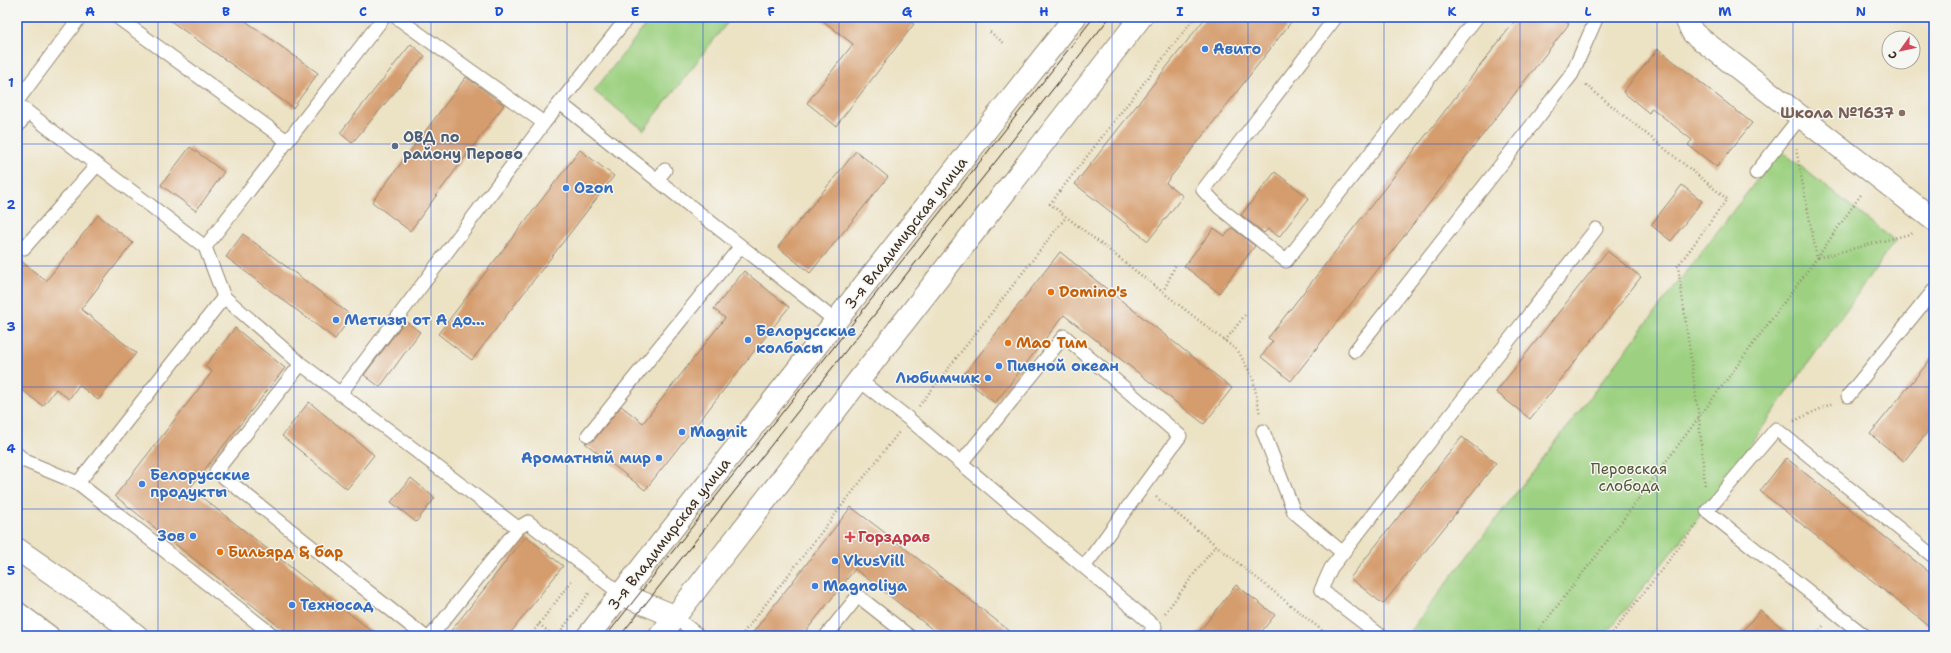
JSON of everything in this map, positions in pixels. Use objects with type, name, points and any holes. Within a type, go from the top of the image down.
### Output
[{"type":"street","name":"3-я Владимирская улица","points":[[588,636],[1076,17]]},
{"type":"street","points":[[660,636],[674,616],[1142,17]]},
{"type":"street","points":[[1684,17],[1693,33],[1797,122],[1934,220]]},
{"type":"street","points":[[17,549],[109,613],[137,636]]},
{"type":"street","points":[[621,594],[674,616]]},
{"type":"street","points":[[17,613],[48,636]]},
{"type":"lane","points":[[80,17],[17,103],[205,247],[224,297],[301,364],[518,528]]},
{"type":"lane","points":[[117,17],[287,141]]},
{"type":"lane","points":[[396,17],[544,122]]},
{"type":"lane","points":[[340,394],[544,122],[628,17]]},
{"type":"lane","points":[[1336,17],[1203,190],[1220,208],[1286,261],[1477,17]]},
{"type":"lane","points":[[1355,351],[1572,74],[1597,17]]},
{"type":"lane","points":[[205,247],[287,141],[378,19]]},
{"type":"lane","points":[[560,103],[661,175],[742,246],[837,322]]},
{"type":"lane","points":[[17,127],[28,112]]},
{"type":"lane","points":[[1756,173],[1797,122]]},
{"type":"lane","points":[[17,243],[24,248],[97,164]]},
{"type":"lane","points":[[1381,636],[1321,590],[1331,568],[1596,229]]},
{"type":"lane","points":[[588,435],[742,246]]},
{"type":"lane","points":[[1848,396],[1934,290]]},
{"type":"lane","points":[[78,483],[224,297]]},
{"type":"lane","points":[[961,462],[1064,336],[1180,436],[1084,567]]},
{"type":"lane","points":[[301,364],[216,471],[424,636]]},
{"type":"lane","points":[[859,380],[961,462],[1084,567],[1151,631]]},
{"type":"lane","points":[[1865,636],[1707,511],[1776,429],[1934,557]]},
{"type":"lane","points":[[1263,431],[1294,512],[1342,553]]},
{"type":"lane","points":[[17,454],[25,461],[78,483],[274,636]]},
{"type":"lane","points":[[431,636],[518,528],[528,522],[621,594]]},
{"type":"lane","points":[[826,636],[858,596],[909,636]]},
{"type":"lane","points":[[674,616],[699,636]]},
{"type":"path","points":[[1195,17],[1050,204],[1238,351],[1253,378],[1263,431]]},
{"type":"path","points":[[990,32],[1005,44]]},
{"type":"path","points":[[1572,74],[1727,199],[1678,266],[1699,418],[1707,511],[1610,636]]},
{"type":"path","points":[[1797,122],[1817,258]]},
{"type":"path","points":[[1534,636],[1699,418],[1817,258],[1867,186]]},
{"type":"path","points":[[1817,258],[1914,232]]},
{"type":"path","points":[[1163,292],[1176,264]]},
{"type":"path","points":[[1225,341],[1245,315]]},
{"type":"path","points":[[1776,429],[1848,396]]},
{"type":"path","points":[[1143,487],[1329,636]]},
{"type":"path","points":[[1151,631],[1216,545]]},
{"type":"path","points":[[530,636],[577,574]]},
{"type":"path","points":[[539,624],[555,636],[594,587]]},
{"type":"green space","points":[[652,17],[727,17],[730,19],[644,130],[594,91]]},
{"type":"green space","name":"Перовская слобода","points":[[1780,150],[1895,241],[1694,524],[1604,636],[1406,636]]},
{"type":"building","points":[[165,17],[240,17],[318,73],[293,108]]},
{"type":"building","points":[[818,17],[904,17],[914,24],[836,126],[807,103],[853,44]]},
{"type":"building","points":[[1206,17],[1295,17],[1166,183],[1183,196],[1148,241],[1075,184]]},
{"type":"building","points":[[1518,17],[1559,17],[1569,24],[1291,381],[1261,357],[1273,341],[1268,338]]},
{"type":"building","points":[[411,44],[425,56],[352,143],[340,133]]},
{"type":"building","points":[[1658,49],[1752,123],[1717,167],[1688,145],[1692,140],[1652,108],[1649,113],[1623,92]]},
{"type":"building","points":[[466,77],[504,105],[410,231],[372,202]]},
{"type":"building","points":[[190,147],[224,172],[196,211],[161,185]]},
{"type":"building","points":[[580,150],[614,176],[472,360],[438,334]]},
{"type":"building","points":[[856,151],[888,177],[810,273],[778,247]]},
{"type":"building","points":[[1275,172],[1309,198],[1279,237],[1268,229],[1264,233],[1241,215]]},
{"type":"building","points":[[1682,185],[1702,201],[1671,241],[1651,225]]},
{"type":"building","points":[[98,215],[133,243],[81,309],[136,353],[98,400],[79,385],[69,399],[56,389],[43,406],[17,386],[17,258],[46,281]]},
{"type":"building","points":[[1214,228],[1225,236],[1232,228],[1255,246],[1219,293],[1184,266]]},
{"type":"building","points":[[243,234],[352,316],[335,339],[226,257]]},
{"type":"building","points":[[1607,251],[1641,277],[1530,419],[1496,392]]},
{"type":"building","points":[[1060,252],[1232,388],[1204,424],[1064,315],[995,403],[962,377]]},
{"type":"building","points":[[744,271],[789,307],[645,490],[585,443],[594,440],[621,406],[643,423],[725,318],[714,309]]},
{"type":"building","points":[[405,321],[420,332],[380,387],[364,375]]},
{"type":"building","points":[[235,328],[285,368],[190,488],[378,636],[291,636],[115,496],[212,372],[205,366]]},
{"type":"building","points":[[1934,355],[1934,424],[1904,461],[1870,434]]},
{"type":"building","points":[[309,402],[374,455],[347,489],[282,436]]},
{"type":"building","points":[[1462,437],[1496,463],[1383,604],[1350,578]]},
{"type":"building","points":[[1786,458],[1934,576],[1934,630],[1760,491]]},
{"type":"building","points":[[411,478],[435,498],[416,522],[391,502]]},
{"type":"building","points":[[851,507],[1016,636],[941,636],[855,569],[802,636],[750,636]]},
{"type":"building","points":[[526,536],[563,566],[508,636],[447,636]]},
{"type":"building","points":[[1236,585],[1275,615],[1258,636],[1196,636]]},
{"type":"building","points":[[1760,610],[1792,636],[1739,636]]},
{"type":"tram line","points":[[606,636],[1094,17]]},
{"type":"tram line","points":[[620,636],[1110,17]]},
{"type":"place","name":"Авито","points":[[1205,49]]},
{"type":"place","name":"Школа №1637","points":[[1902,113]]},
{"type":"place","name":"ОВД по району Перово","points":[[395,146]]},
{"type":"place","name":"Ozon","points":[[566,188]]},
{"type":"place","name":"Domino's","points":[[1051,292]]},
{"type":"place","name":"Метизы от А до…","points":[[336,320]]},
{"type":"place","name":"Белорусские колбасы","points":[[748,340]]},
{"type":"place","name":"Мао Тим","points":[[1008,343]]},
{"type":"place","name":"Пивной океан","points":[[999,366]]},
{"type":"place","name":"Любимчик","points":[[988,378]]},
{"type":"place","name":"Magnit","points":[[682,432]]},
{"type":"place","name":"Ароматный мир","points":[[659,458]]},
{"type":"place","name":"Белорусские продукты","points":[[142,484]]},
{"type":"place","name":"Зов","points":[[193,536]]},
{"type":"place","name":"Горздрав","points":[[850,537]]},
{"type":"place","name":"Бильярд & бар","points":[[220,552]]},
{"type":"place","name":"VkusVill","points":[[835,561]]},
{"type":"place","name":"Magnoliya","points":[[815,586]]},
{"type":"place","name":"Техносад","points":[[292,605]]}]
